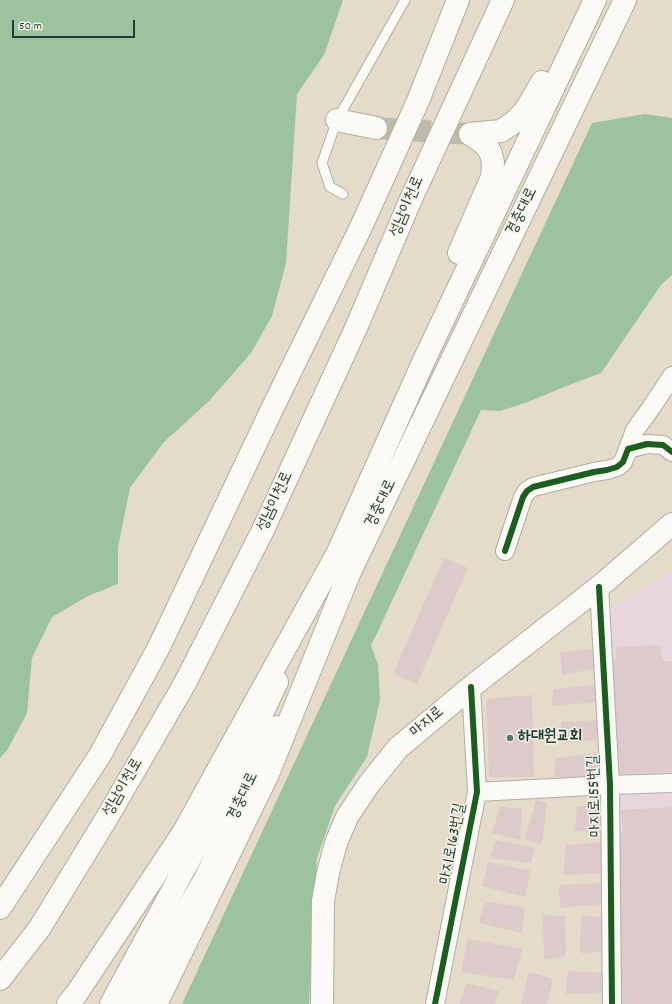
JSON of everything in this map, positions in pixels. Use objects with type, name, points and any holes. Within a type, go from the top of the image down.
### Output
[{"type":"main road","points":[[0,908],[100,756],[159,647],[273,407],[361,227],[418,101],[458,0]]},
{"type":"main road","name":"성남이천로","points":[[0,979],[39,929],[108,816],[185,683],[263,530],[356,328],[410,199],[503,0]]},
{"type":"main road","name":"경충대로","points":[[132,1004],[205,879],[345,559],[426,356],[595,0]]},
{"type":"main road","name":"경충대로","points":[[111,1004],[215,812],[345,559],[625,0]]},
{"type":"main road","points":[[426,356],[454,264],[492,177],[493,162],[490,151],[482,142],[470,134],[501,131],[513,123],[525,111],[554,61],[582,28]]},
{"type":"main road","points":[[337,120],[376,128]]},
{"type":"main road","name":"마지로","points":[[322,1004],[323,901],[328,873],[336,843],[347,817],[370,784],[398,748],[470,687],[599,587],[672,524]]},
{"type":"main road","points":[[68,1004],[86,980],[183,833],[345,559]]},
{"type":"main road","points":[[156,1004],[267,776],[345,559]]},
{"type":"street","points":[[506,551],[518,510],[527,491],[533,486],[617,467],[623,462],[635,430],[672,376]]},
{"type":"street","points":[[628,449],[647,444],[662,445],[672,452]]},
{"type":"street","name":"마지로155번길","points":[[599,587],[610,785],[612,1004]]},
{"type":"street","name":"마지로163번길","points":[[435,1004],[477,792],[470,687]]},
{"type":"street","points":[[477,792],[610,785],[672,784]]},
{"type":"lane","points":[[343,194],[330,187],[322,163],[337,120],[405,0]]},
{"type":"shaded area","points":[[672,571],[672,1004],[612,1004],[600,616]]},
{"type":"green space","points":[[0,0],[343,0],[324,55],[297,94],[286,263],[272,316],[251,353],[209,401],[163,443],[130,488],[118,547],[118,584],[88,596],[52,617],[32,658],[27,713],[8,749],[0,758]]},
{"type":"green space","points":[[645,114],[672,118],[672,275],[661,285],[601,373],[525,403],[500,411],[481,410],[371,646],[378,664],[380,700],[367,757],[335,806],[317,858],[309,1004],[182,1004],[592,123]]},
{"type":"building","points":[[444,558],[468,568],[417,684],[393,674]]},
{"type":"building","points":[[660,645],[661,655],[664,661],[672,661],[672,772],[620,774],[619,752],[616,747],[612,660],[616,658],[616,647]]},
{"type":"building","points":[[598,649],[598,668],[562,675],[560,652]]},
{"type":"building","points":[[598,685],[597,702],[552,706],[553,689]]},
{"type":"building","name":"하대원교회","points":[[532,695],[534,777],[489,777],[486,699]]},
{"type":"building","points":[[598,720],[596,740],[562,743],[561,722]]},
{"type":"building","points":[[596,753],[597,779],[554,777],[556,758]]},
{"type":"building","points":[[536,800],[547,803],[542,845],[525,839]]},
{"type":"building","points":[[600,802],[600,833],[575,831],[577,807]]},
{"type":"building","points":[[500,807],[522,808],[520,840],[492,833]]},
{"type":"building","points":[[672,807],[672,1004],[621,1004],[613,833],[623,833],[621,810]]},
{"type":"building","points":[[496,840],[535,848],[531,863],[490,858]]},
{"type":"building","points":[[606,842],[605,873],[563,875],[566,845]]},
{"type":"building","points":[[488,862],[531,871],[525,897],[482,886]]},
{"type":"building","points":[[601,883],[601,904],[560,908],[559,885]]},
{"type":"building","points":[[485,901],[525,908],[522,933],[479,923]]},
{"type":"building","points":[[543,915],[565,916],[566,956],[544,960]]},
{"type":"building","points":[[581,916],[605,917],[604,952],[580,953]]},
{"type":"building","points":[[468,939],[522,949],[514,980],[461,972]]},
{"type":"building","points":[[568,971],[607,973],[606,993],[566,994]]},
{"type":"building","points":[[529,972],[553,979],[547,1004],[521,1004]]},
{"type":"building","points":[[466,983],[499,991],[495,1004],[460,1004]]},
{"type":"tunnel","points":[[376,128],[470,134]]},
{"type":"cycle path","points":[[505,551],[523,497],[527,491],[533,487],[617,467],[623,462],[628,449],[647,444],[663,445],[672,452]]},
{"type":"cycle path","points":[[599,587],[610,785],[612,1004]]},
{"type":"cycle path","points":[[435,1004],[477,792],[471,687]]},
{"type":"place","name":"하대원교회","points":[[510,738]]}]
